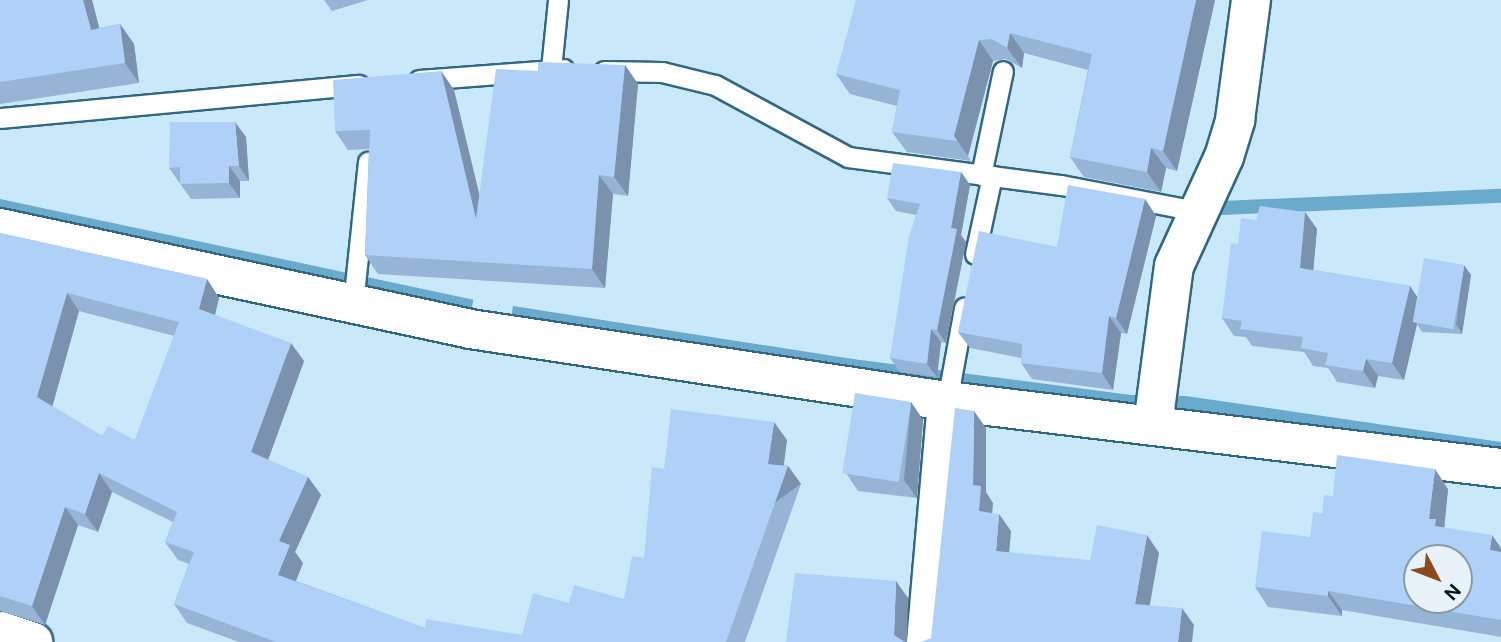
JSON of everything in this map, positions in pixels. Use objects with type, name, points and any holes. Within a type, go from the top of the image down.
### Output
[{"type":"street","points":[[1155,407],[1174,266],[1201,212],[1235,120],[1251,0]]},
{"type":"street","points":[[0,228],[354,299],[470,329],[1155,407],[1501,468]]},
{"type":"street","points":[[926,642],[949,384]]},
{"type":"street","points":[[0,631],[33,642]]},
{"type":"lane","points":[[551,69],[558,0]]},
{"type":"lane","points":[[0,118],[551,69],[681,74],[715,85],[848,157],[986,176],[1201,212]]},
{"type":"lane","points":[[949,384],[970,278],[1003,71]]},
{"type":"lane","points":[[354,299],[360,265],[368,162]]},
{"type":"water","points":[[0,199],[473,300],[471,312],[0,212]]},
{"type":"water","points":[[513,306],[853,359],[1131,395],[1186,396],[1501,442],[1501,458],[757,356],[511,318]]},
{"type":"building","points":[[0,0],[83,0],[91,30],[120,24],[125,63],[0,82]]},
{"type":"building","points":[[856,0],[1196,0],[1163,151],[1151,148],[1147,172],[1070,157],[1092,54],[1010,33],[1007,48],[992,39],[979,40],[954,136],[957,141],[892,132],[900,90],[836,74]]},
{"type":"building","points":[[538,62],[625,65],[614,177],[599,175],[592,269],[365,255],[370,130],[335,131],[333,80],[441,71],[476,219],[496,69],[538,71]]},
{"type":"building","points":[[170,122],[235,122],[239,166],[229,166],[229,183],[180,184],[180,167],[169,168]]},
{"type":"building","points":[[893,163],[961,172],[951,228],[957,229],[937,330],[931,329],[927,364],[890,358],[909,236],[920,204],[887,198]]},
{"type":"building","points":[[1068,185],[1145,199],[1116,318],[1109,316],[1102,373],[1021,363],[1022,344],[958,332],[979,231],[1057,247]]},
{"type":"building","points":[[1260,206],[1305,212],[1300,268],[1410,286],[1392,363],[1366,359],[1363,371],[1325,365],[1328,353],[1301,348],[1303,337],[1240,329],[1242,321],[1222,318],[1231,243],[1238,244],[1241,218],[1256,220]]},
{"type":"building","points":[[0,233],[207,279],[199,309],[291,343],[251,452],[308,477],[279,541],[290,545],[278,575],[425,628],[426,619],[522,635],[533,593],[569,603],[574,585],[624,599],[632,556],[644,558],[652,467],[664,469],[671,409],[774,422],[768,464],[788,466],[726,642],[276,642],[174,604],[194,552],[165,542],[177,512],[99,473],[85,514],[65,507],[32,606],[0,596]],"holes":[[[67,293],[179,322],[135,440],[108,426],[102,436],[37,397]]]},
{"type":"building","points":[[1424,258],[1464,265],[1453,329],[1413,322]]},
{"type":"building","points":[[855,393],[911,402],[899,482],[842,473]]},
{"type":"building","points":[[955,408],[974,411],[973,485],[981,486],[979,511],[999,514],[996,551],[1090,560],[1097,525],[1147,535],[1135,604],[1182,608],[1178,642],[921,642],[931,638]]},
{"type":"building","points":[[1337,455],[1435,469],[1429,519],[1436,519],[1435,526],[1492,535],[1490,550],[1501,552],[1501,620],[1465,614],[1473,614],[1473,544],[1403,544],[1403,604],[1328,591],[1328,596],[1255,587],[1262,531],[1310,537],[1313,512],[1322,513],[1324,495],[1333,496]]},
{"type":"building","points":[[795,573],[896,581],[894,635],[905,642],[786,642]]},
{"type":"waterway","points":[[1222,208],[1501,196]]}]
